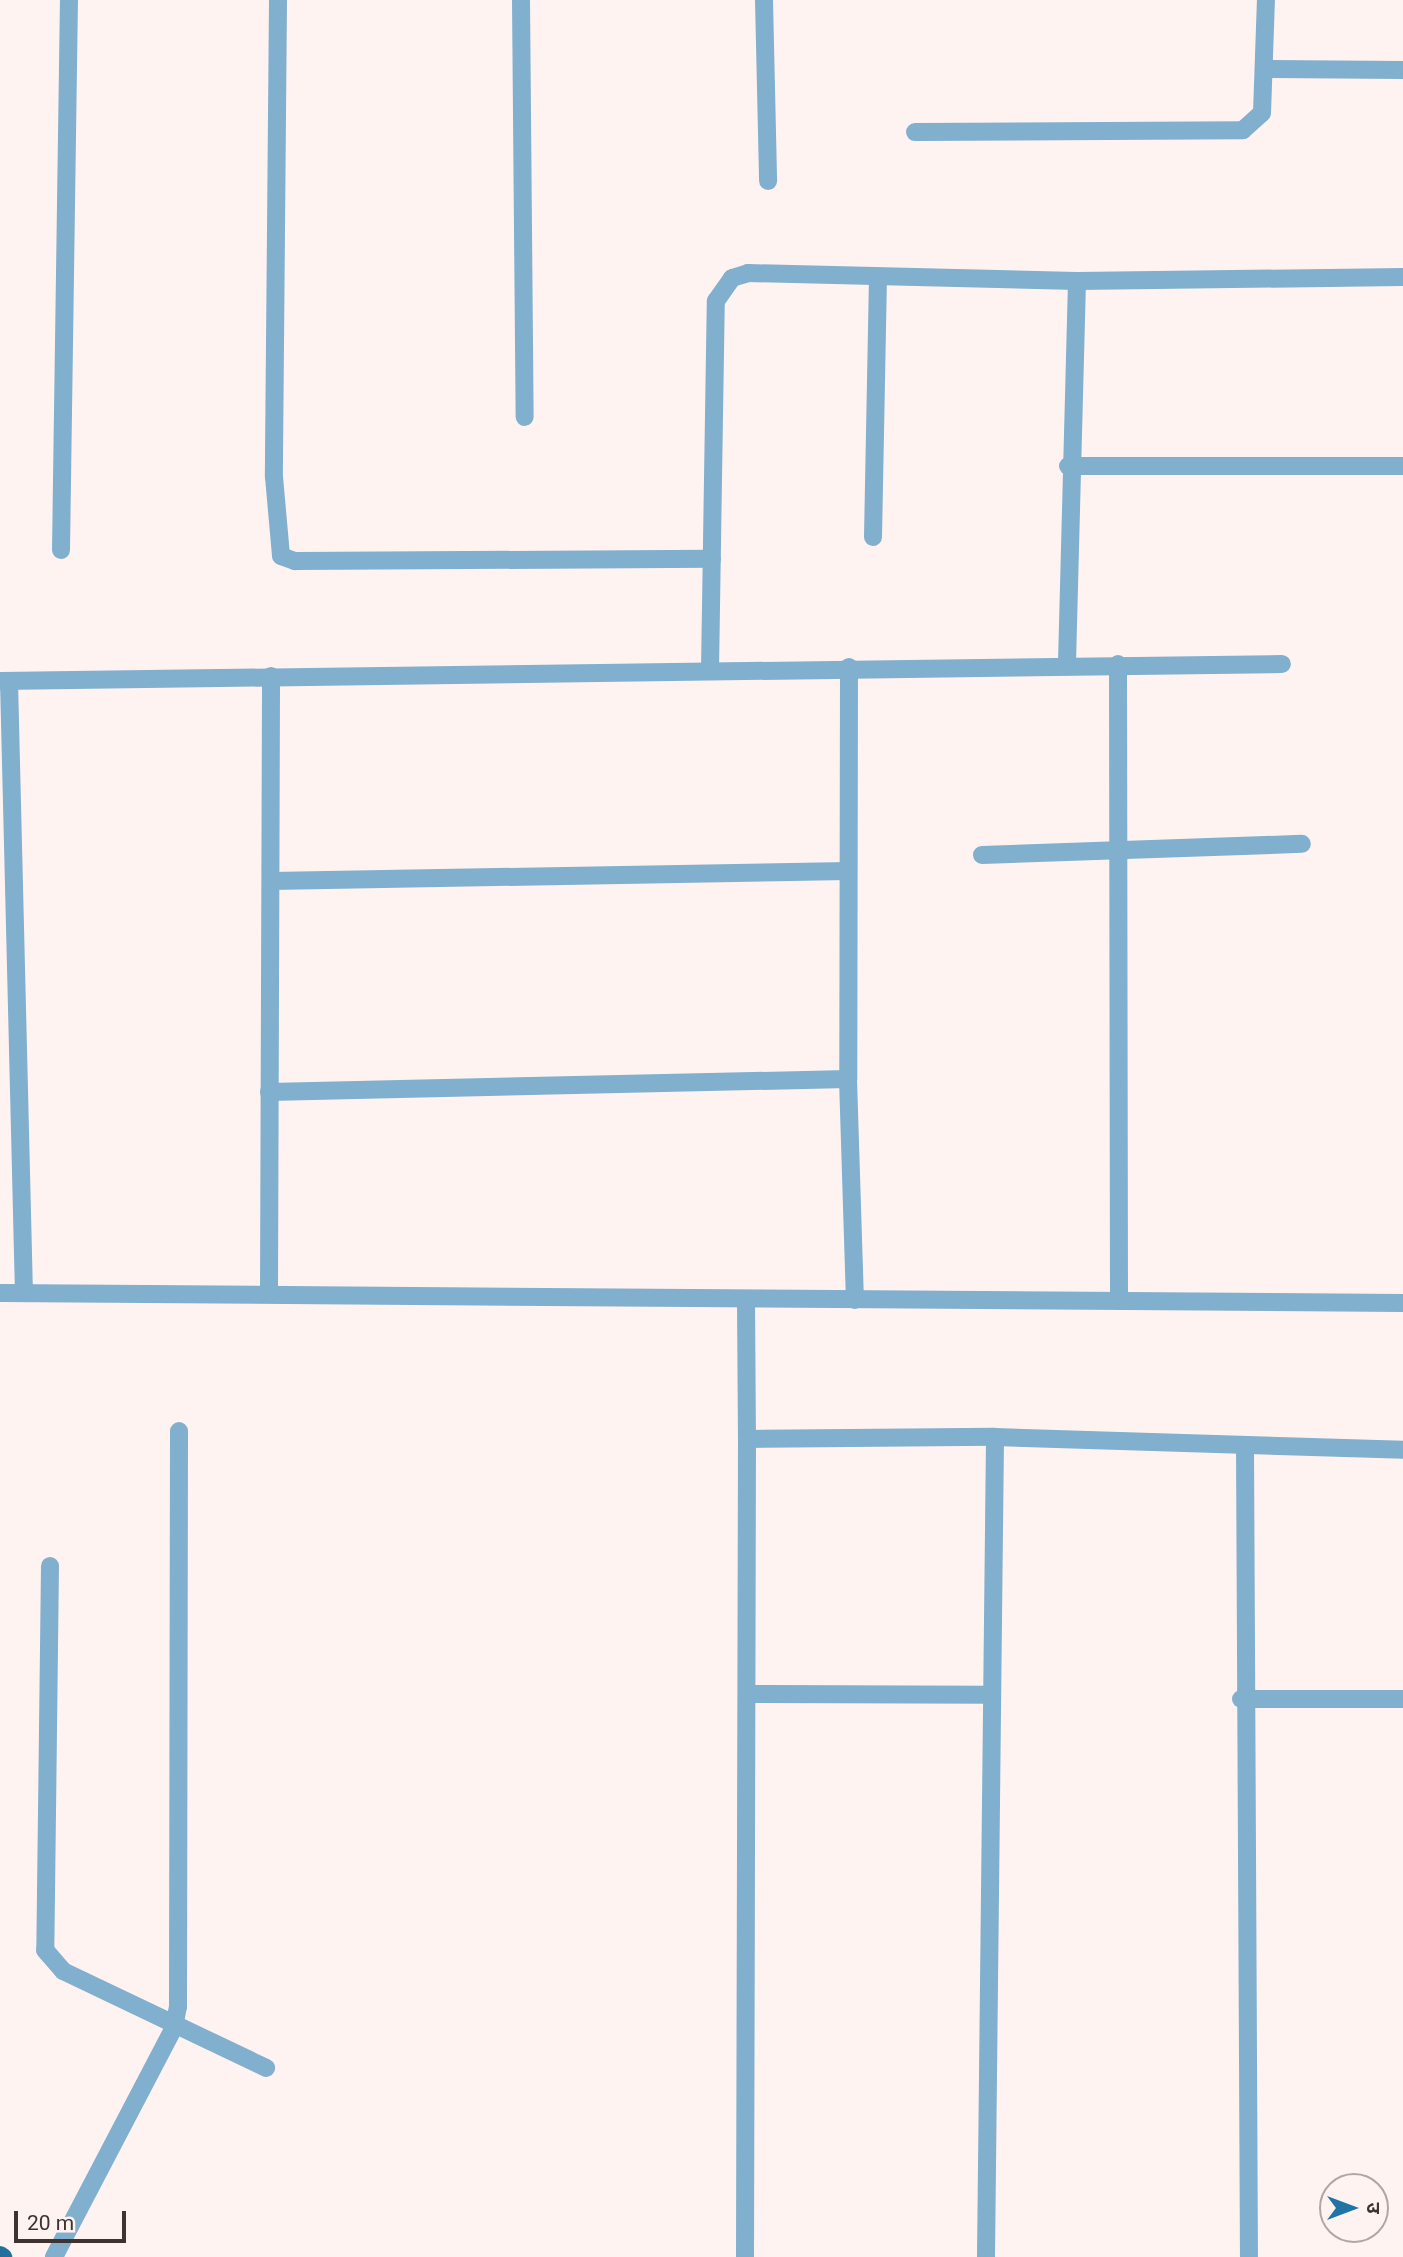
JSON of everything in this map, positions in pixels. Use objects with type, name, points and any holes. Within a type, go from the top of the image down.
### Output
[{"type":"street","points":[[61,550],[69,0]]},
{"type":"street","points":[[278,0],[274,477],[281,556],[295,561],[712,559]]},
{"type":"street","points":[[521,0],[525,417]]},
{"type":"street","points":[[764,0],[768,181]]},
{"type":"street","points":[[915,132],[1243,130],[1262,113],[1266,0]]},
{"type":"street","points":[[1264,69],[1403,70]]},
{"type":"street","points":[[710,670],[716,301],[722,285],[748,273],[1077,281],[1403,277]]},
{"type":"street","points":[[873,537],[878,277]]},
{"type":"street","points":[[1067,663],[1068,466],[1077,281]]},
{"type":"street","points":[[1068,466],[1403,466]]},
{"type":"street","points":[[24,1293],[4,681],[1067,663],[1282,664]]},
{"type":"street","points":[[1118,664],[1119,1301]]},
{"type":"street","points":[[849,667],[848,1079],[855,1300]]},
{"type":"street","points":[[269,1293],[271,676]]},
{"type":"street","points":[[982,855],[1302,844]]},
{"type":"street","points":[[271,881],[848,871]]},
{"type":"street","points":[[269,1092],[848,1079]]},
{"type":"street","points":[[0,1293],[1403,1303]]},
{"type":"street","points":[[746,1300],[750,1694],[746,2257]]},
{"type":"street","points":[[54,2257],[175,2020],[178,1431]]},
{"type":"street","points":[[747,1439],[995,1437],[1403,1450]]},
{"type":"street","points":[[986,2257],[989,1695],[995,1437]]},
{"type":"street","points":[[1245,1445],[1241,1699],[1249,2257]]},
{"type":"street","points":[[50,1566],[45,1950],[62,1971],[175,2020],[266,2068]]},
{"type":"street","points":[[750,1694],[989,1695]]},
{"type":"street","points":[[1241,1699],[1403,1699]]}]
